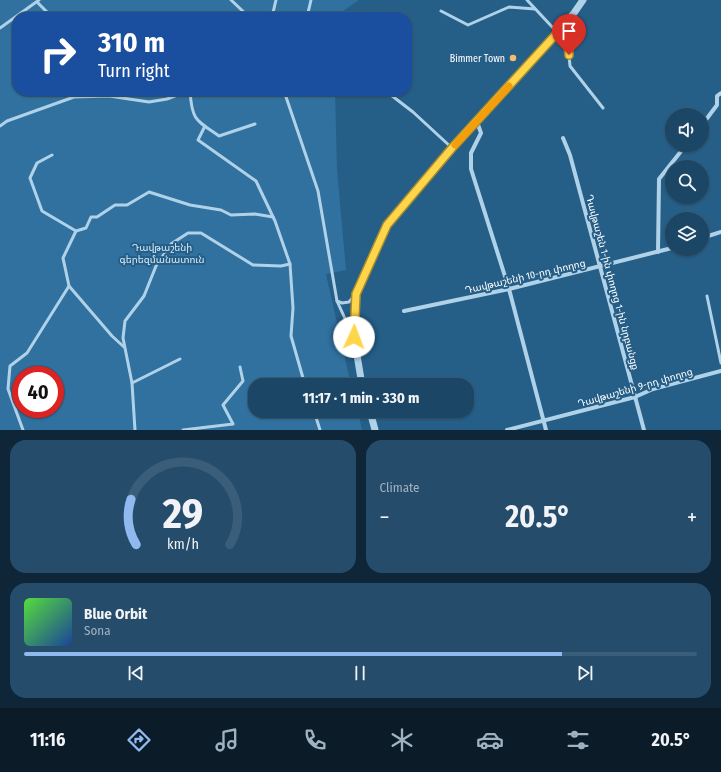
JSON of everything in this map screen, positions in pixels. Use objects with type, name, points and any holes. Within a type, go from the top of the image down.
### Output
[{"type":"street","points":[[361,378],[354,337],[356,294],[387,225],[452,148],[558,32],[583,0]]},
{"type":"street","points":[[709,116],[717,105],[717,96],[721,93]]},
{"type":"street","points":[[477,122],[481,133],[471,153],[471,169],[509,289],[546,430]]},
{"type":"street","name":"Դավթաշեն 1-ին փողոց 1-ին նրբանցք","points":[[563,138],[570,154],[602,267],[644,430]]},
{"type":"street","points":[[658,252],[659,179],[680,152]]},
{"type":"street","points":[[709,236],[721,232]]},
{"type":"street","name":"Դավթաշենի 10-րդ փողոց","points":[[404,311],[509,289],[602,267],[665,250]]},
{"type":"street","name":"Դավթաշենի 9-րդ փողոց","points":[[507,430],[635,397],[653,390],[721,371]]},
{"type":"street","points":[[372,418],[375,430]]},
{"type":"lane","points":[[231,0],[244,12]]},
{"type":"lane","points":[[273,12],[276,0]]},
{"type":"lane","points":[[307,12],[311,0]]},
{"type":"lane","points":[[527,0],[568,44],[570,66],[603,108]]},
{"type":"lane","points":[[23,12],[38,1],[48,12]]},
{"type":"lane","points":[[441,11],[468,25],[510,7],[535,9]]},
{"type":"lane","points":[[0,28],[12,19]]},
{"type":"lane","points":[[0,126],[7,121],[74,97],[109,96],[149,102],[175,96]]},
{"type":"lane","points":[[190,96],[192,111],[198,121],[219,136],[255,124]]},
{"type":"lane","points":[[286,96],[318,191],[337,300],[354,337]]},
{"type":"lane","points":[[392,96],[413,112],[452,148]]},
{"type":"lane","points":[[205,126],[198,140],[256,181],[273,217],[290,264],[293,308],[291,336],[303,378]]},
{"type":"lane","points":[[52,155],[37,163],[30,178],[42,211],[76,231],[86,228],[91,217],[97,217],[115,205],[127,205],[149,192],[190,205],[222,210],[231,215],[255,214],[273,217]]},
{"type":"lane","points":[[76,231],[63,258],[69,286],[112,336],[124,347]]},
{"type":"lane","points":[[135,430],[132,383],[123,338],[125,321],[144,296],[156,266],[171,244],[188,233],[201,232],[253,265],[281,266],[290,264]]},
{"type":"lane","points":[[23,430],[8,389],[10,366],[27,353],[69,286]]},
{"type":"lane","points":[[337,300],[342,303],[349,302],[356,294]]},
{"type":"lane","points":[[707,296],[721,363]]},
{"type":"lane","points":[[132,383],[180,359]]},
{"type":"lane","points":[[183,430],[233,424],[223,405],[243,381],[240,367]]},
{"type":"lane","points":[[316,418],[320,430]]},
{"type":"green space","name":"Դավթաշենի գերեզմանատուն","points":[[0,0],[359,0],[343,12],[12,12],[12,96],[335,96],[337,169],[346,270],[326,274],[349,378],[248,378],[248,418],[359,418],[362,430],[0,430]]},
{"type":"slow traffic","points":[[455,145],[509,86]]},
{"type":"place","name":"Bimmer Town","points":[[513,58]]},
{"type":"route","points":[[354,337],[356,294],[387,225],[452,148],[558,32],[568,44],[569,55]]}]
